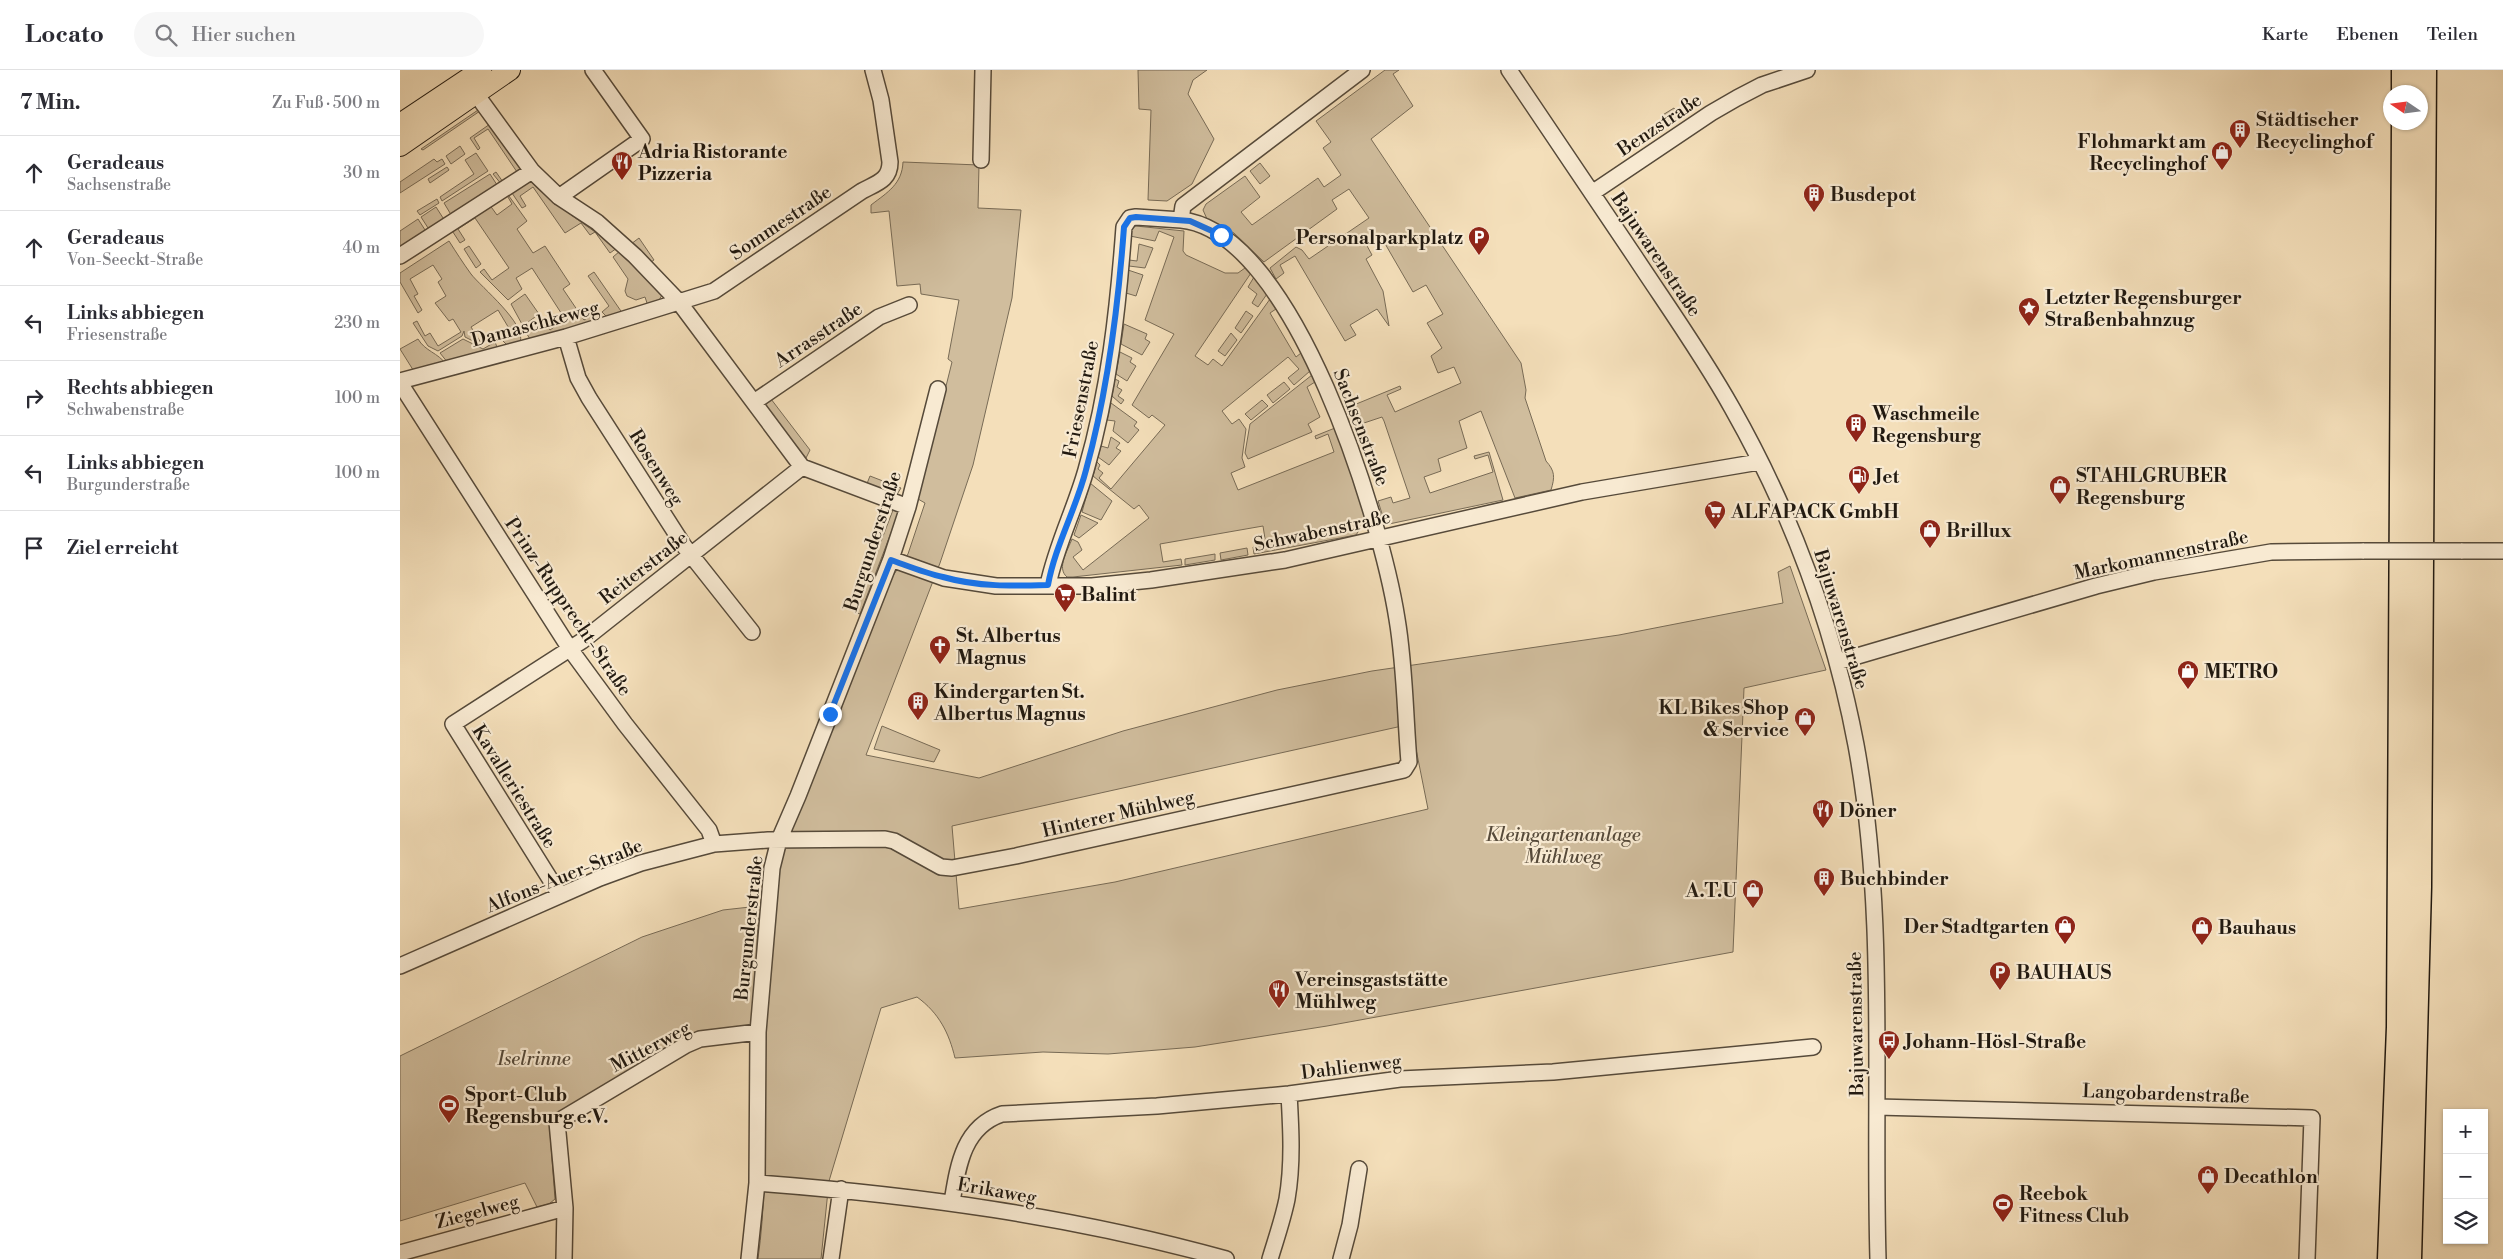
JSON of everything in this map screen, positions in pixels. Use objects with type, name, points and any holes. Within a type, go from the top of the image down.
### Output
[{"type":"highway","points":[[2403,70],[2403,85]]},
{"type":"highway","points":[[2410,1259],[2420,887],[2425,70]]},
{"type":"highway","points":[[2390,1259],[2398,1018],[2403,130]]},
{"type":"main road","points":[[400,124],[481,70]]},
{"type":"main road","points":[[400,146],[510,70]]},
{"type":"street","points":[[559,197],[642,139],[593,70]]},
{"type":"street","name":"Sommestraße","points":[[679,302],[714,291],[862,191],[887,178],[890,162],[881,100],[873,70]]},
{"type":"street","points":[[981,160],[983,70]]},
{"type":"street","points":[[1181,220],[1183,206],[1362,70]]},
{"type":"street","name":"Bajuwarenstraße","points":[[1509,70],[1700,353],[1734,411],[1797,542],[1837,662],[1856,748],[1871,865],[1878,1259]]},
{"type":"street","name":"Benzstraße","points":[[1592,193],[1711,113],[1737,98],[1762,85],[1807,70]]},
{"type":"street","points":[[476,94],[532,171],[559,197],[610,234],[635,256],[679,302],[802,467],[908,507]]},
{"type":"street","points":[[400,256],[532,171]]},
{"type":"street","name":"Sachsenstraße","points":[[1130,218],[1181,220],[1205,227],[1221,235],[1235,246],[1281,301],[1307,346],[1329,394],[1357,464],[1380,539],[1397,618],[1406,705]]},
{"type":"street","name":"Friesenstraße","points":[[1048,585],[1086,472],[1097,430],[1116,318],[1124,227],[1130,218]]},
{"type":"street","name":"Damaschkeweg","points":[[400,382],[566,337],[679,302]]},
{"type":"street","name":"Arrasstraße","points":[[754,402],[879,316],[909,305]]},
{"type":"street","name":"Rosenweg","points":[[566,337],[578,378],[589,398],[690,556],[752,632]]},
{"type":"street","name":"Prinz-Rupprecht-Straße","points":[[400,382],[570,649],[625,724],[709,830],[714,844]]},
{"type":"street","name":"Burgunderstraße","points":[[749,1259],[757,1183],[758,1032],[769,892],[778,840],[798,796],[891,560],[908,507],[938,389]]},
{"type":"street","name":"Schwabenstraße","points":[[891,560],[944,578],[996,586],[1092,586],[1187,576],[1285,560],[1582,492],[1760,462]]},
{"type":"street","name":"Reiterstraße","points":[[453,724],[570,649],[802,467]]},
{"type":"street","name":"Markomannenstraße","points":[[1837,662],[2096,586],[2154,572],[2271,552],[2503,551]]},
{"type":"street","name":"Hinterer Mühlweg","points":[[778,840],[885,839],[894,841],[941,868],[1016,856],[1404,770],[1409,762],[1406,705]]},
{"type":"street","name":"Kavalleriestraße","points":[[453,724],[560,895]]},
{"type":"street","name":"Alfons-Auer-Straße","points":[[400,966],[560,895],[642,863],[714,844],[778,840]]},
{"type":"street","name":"Mitterweg","points":[[564,1259],[565,1208],[557,1122],[686,1044],[700,1039],[758,1032]]},
{"type":"street","name":"Dahlienweg","points":[[952,1202],[960,1160],[968,1139],[990,1118],[1002,1114],[1157,1106],[1289,1094],[1400,1079],[1553,1072],[1814,1047]]},
{"type":"street","points":[[1270,1259],[1286,1200],[1290,1174],[1289,1094]]},
{"type":"street","name":"Langobardenstraße","points":[[1876,1107],[2312,1118],[2307,1259]]},
{"type":"street","points":[[1341,1259],[1350,1225],[1359,1169]]},
{"type":"street","name":"Erikaweg","points":[[757,1183],[841,1189],[1002,1210],[1138,1238],[1226,1259]]},
{"type":"street","points":[[831,1259],[841,1189]]},
{"type":"street","name":"Ziegelweg","points":[[400,1253],[565,1208]]},
{"type":"green space","points":[[1138,70],[1207,70],[1193,80],[1188,94],[1214,139],[1192,184],[1167,201],[1148,200],[1151,110],[1139,109]]},
{"type":"green space","points":[[1385,70],[1399,70],[1393,74],[1413,106],[1371,139],[1521,363],[1526,390],[1525,398],[1546,461],[1553,471],[1554,478],[1551,490],[1515,498],[1481,411],[1459,421],[1467,448],[1438,459],[1441,471],[1424,477],[1430,493],[1493,472],[1488,455],[1475,459],[1474,456],[1489,452],[1503,500],[1389,524],[1384,520],[1378,501],[1391,497],[1393,503],[1410,498],[1384,421],[1382,417],[1355,426],[1349,407],[1400,386],[1401,389],[1387,395],[1395,412],[1461,383],[1454,367],[1438,373],[1431,356],[1442,348],[1427,323],[1443,314],[1426,285],[1413,292],[1380,235],[1366,244],[1372,255],[1366,259],[1383,291],[1389,326],[1377,309],[1350,325],[1356,335],[1345,341],[1295,256],[1280,265],[1284,273],[1276,279],[1270,268],[1296,247],[1302,250],[1309,259],[1369,218],[1349,189],[1332,200],[1337,209],[1264,262],[1234,233],[1207,219],[1203,210],[1206,204],[1245,176],[1260,197],[1241,212],[1252,225],[1318,178],[1324,187],[1341,175],[1323,148],[1331,142],[1316,121]]},
{"type":"green space","points":[[1674,108],[1680,116],[1667,125],[1661,116]]},
{"type":"green space","points":[[478,110],[480,111],[423,150],[421,149]]},
{"type":"green space","points":[[490,124],[522,171],[502,185],[493,174],[496,172],[503,182],[517,172],[488,129],[474,138],[480,148],[478,150],[470,138]]},
{"type":"green space","points":[[460,146],[465,154],[451,164],[446,156]]},
{"type":"green space","points":[[476,153],[488,171],[442,201],[440,197],[474,174],[465,160]]},
{"type":"green space","points":[[434,159],[437,162],[442,159],[445,164],[400,193],[400,182]]},
{"type":"green space","name":"Kleingartenanlage Mühlweg","points":[[903,162],[979,165],[978,208],[1021,210],[1012,298],[973,465],[940,563],[866,755],[979,778],[1123,731],[1277,690],[1372,671],[1619,635],[1783,603],[1778,572],[1790,566],[1826,670],[1744,688],[1733,952],[1327,1026],[1195,1047],[1108,1054],[1043,1052],[955,1058],[950,1040],[942,1024],[925,1003],[917,997],[881,1008],[829,1181],[821,1259],[758,1259],[764,1183],[768,978],[773,914],[783,850],[892,577],[908,554],[925,503],[918,499],[952,362],[948,359],[959,300],[921,294],[920,284],[897,286],[889,211],[871,213],[871,205],[893,187],[902,170]],"holes":[[[1411,724],[1428,809],[1115,882],[959,909],[952,826]]]},
{"type":"green space","points":[[1260,163],[1270,176],[1260,184],[1250,171]]},
{"type":"green space","points":[[447,167],[449,170],[430,183],[428,179]]},
{"type":"green space","points":[[490,174],[499,188],[453,218],[444,203]]},
{"type":"green space","points":[[527,178],[559,206],[606,239],[617,248],[610,253],[595,232],[590,235],[581,223],[565,233],[533,187],[520,196],[526,206],[522,208],[510,190]]},
{"type":"green space","points":[[505,192],[527,221],[517,229],[533,253],[545,246],[570,284],[563,289],[584,320],[592,315],[594,321],[530,339],[525,331],[542,319],[550,330],[565,319],[532,268],[516,278],[522,289],[508,300],[480,272],[484,269],[492,280],[509,268],[475,218],[458,229],[465,240],[460,243],[451,229],[489,204],[497,215],[512,204]]},
{"type":"green space","points":[[437,199],[439,203],[420,215],[417,211]]},
{"type":"green space","points":[[436,207],[445,221],[430,231],[421,217]]},
{"type":"green space","points":[[418,219],[427,233],[400,251],[400,231]]},
{"type":"green space","points":[[1136,226],[1184,231],[1183,251],[1186,255],[1225,273],[1238,273],[1245,268],[1251,273],[1195,356],[1208,365],[1213,359],[1222,366],[1270,299],[1276,309],[1270,313],[1296,357],[1301,353],[1310,371],[1294,385],[1288,378],[1299,369],[1288,357],[1222,411],[1232,424],[1239,419],[1246,429],[1242,458],[1245,467],[1231,473],[1238,490],[1334,452],[1328,434],[1316,439],[1315,436],[1335,428],[1365,514],[1364,523],[1356,535],[1254,554],[1253,547],[1266,545],[1263,526],[1160,544],[1163,562],[1181,559],[1182,565],[1073,577],[1067,577],[1064,573],[1064,559],[1072,539],[1078,542],[1082,550],[1073,557],[1083,570],[1149,518],[1139,505],[1134,509],[1093,476],[1097,462],[1100,465],[1098,469],[1103,473],[1099,478],[1111,489],[1165,425],[1152,415],[1149,418],[1132,405],[1174,334],[1145,320],[1174,237],[1159,231],[1155,241],[1130,236],[1130,229]]},
{"type":"green space","points":[[639,238],[654,260],[651,262],[631,244]]},
{"type":"green space","points":[[449,241],[471,274],[510,316],[517,326],[520,342],[508,346],[499,337],[510,330],[498,310],[471,327],[483,346],[465,337],[464,331],[462,336],[438,351],[428,346],[413,323],[417,321],[425,336],[430,333],[438,346],[461,332],[453,319],[449,321],[435,303],[446,296],[438,282],[442,279],[433,265],[410,279],[418,294],[414,296],[422,310],[418,313],[400,282],[400,273]]},
{"type":"green space","points":[[1139,244],[1153,248],[1145,268],[1129,266],[1129,260],[1137,261]]},
{"type":"green space","points":[[469,246],[481,264],[476,268],[464,249]]},
{"type":"green space","points":[[620,251],[660,292],[662,295],[658,302],[648,306],[645,297],[636,300],[627,296],[625,291],[628,279],[613,257]]},
{"type":"green space","points":[[1128,270],[1143,275],[1136,296],[1126,293]]},
{"type":"green space","points":[[594,272],[623,314],[607,317],[602,312],[609,306],[588,276]]},
{"type":"green space","points":[[1254,277],[1267,294],[1258,307],[1252,303],[1257,294],[1248,287]]},
{"type":"green space","points":[[525,294],[539,314],[523,326],[511,304]]},
{"type":"green space","points":[[1246,311],[1253,316],[1241,333],[1235,328]]},
{"type":"green space","points":[[1124,324],[1147,334],[1145,339],[1150,342],[1142,355],[1121,344]]},
{"type":"green space","points":[[1231,333],[1237,340],[1225,356],[1218,351]]},
{"type":"green space","points":[[418,339],[446,364],[415,373],[400,349]]},
{"type":"green space","points":[[463,339],[483,349],[495,342],[497,347],[496,350],[448,363],[440,353]]},
{"type":"green space","points":[[1120,352],[1132,358],[1130,362],[1136,366],[1127,381],[1116,374]]},
{"type":"green space","points":[[1312,375],[1315,382],[1307,387],[1320,417],[1308,424],[1312,432],[1248,459],[1245,453],[1250,424]]},
{"type":"green space","points":[[1115,379],[1119,381],[1117,387],[1122,390],[1118,396],[1124,400],[1121,404],[1112,396]]},
{"type":"green space","points":[[1284,382],[1290,389],[1273,403],[1267,395]]},
{"type":"green space","points":[[771,399],[810,450],[806,458],[766,409],[767,401]]},
{"type":"green space","points":[[1262,400],[1268,406],[1251,420],[1245,414]]},
{"type":"green space","points":[[1111,403],[1137,422],[1134,426],[1139,430],[1128,443],[1113,431],[1115,421],[1107,420]]},
{"type":"green space","points":[[1111,437],[1120,443],[1116,448],[1121,451],[1109,465],[1098,457],[1101,446],[1108,448]]},
{"type":"green space","points":[[870,476],[901,488],[896,496],[866,486]]},
{"type":"green space","points":[[1090,483],[1112,501],[1101,520],[1082,512]]},
{"type":"green space","points":[[893,510],[899,512],[860,614],[854,612]]},
{"type":"green space","points":[[1081,515],[1098,523],[1079,538],[1074,535]]},
{"type":"green space","points":[[1247,548],[1248,555],[1221,560],[1220,553]]},
{"type":"green space","points":[[1215,554],[1215,560],[1185,565],[1185,559]]},
{"type":"green space","points":[[882,726],[940,750],[934,762],[874,749]]},
{"type":"green space","name":"Iselrinne","points":[[759,906],[753,1026],[685,1038],[549,1119],[555,1199],[549,1204],[537,1207],[525,1183],[400,1221],[400,1056],[642,937],[723,910]]},
{"type":"place","name":"Städtischer Recyclinghof","points":[[2240,149]]},
{"type":"place","name":"Flohmarkt am Recyclinghof","points":[[2222,171]]},
{"type":"place","name":"Adria Ristorante Pizzeria","points":[[622,181]]},
{"type":"place","name":"Busdepot","points":[[1814,213]]},
{"type":"place","name":"Personalparkplatz","points":[[1479,256]]},
{"type":"place","name":"Letzter Regensburger Straßenbahnzug","points":[[2029,327]]},
{"type":"place","name":"Waschmeile Regensburg","points":[[1856,443]]},
{"type":"place","name":"Jet","points":[[1859,495]]},
{"type":"place","name":"STAHLGRUBER Regensburg","points":[[2060,505]]},
{"type":"place","name":"ALFAPACK GmbH","points":[[1715,530]]},
{"type":"place","name":"Brillux","points":[[1930,549]]},
{"type":"place","name":"Balint","points":[[1065,613]]},
{"type":"place","name":"St. Albertus Magnus","points":[[940,665]]},
{"type":"place","name":"METRO","points":[[2188,690]]},
{"type":"place","name":"Kindergarten St. Albertus Magnus","points":[[918,721]]},
{"type":"place","name":"KL Bikes Shop & Service","points":[[1805,737]]},
{"type":"place","name":"Döner","points":[[1823,829]]},
{"type":"place","name":"Buchbinder","points":[[1824,897]]},
{"type":"place","name":"A.T.U","points":[[1753,909]]},
{"type":"place","name":"Der Stadtgarten","points":[[2065,945]]},
{"type":"place","name":"Bauhaus","points":[[2202,946]]},
{"type":"place","name":"BAUHAUS","points":[[2000,991]]},
{"type":"place","name":"Vereinsgaststätte Mühlweg","points":[[1279,1009]]},
{"type":"place","name":"Johann-Hösl-Straße","points":[[1889,1060]]},
{"type":"place","name":"Sport-Club Regensburg e.V.","points":[[449,1124]]},
{"type":"place","name":"Decathlon","points":[[2208,1195]]},
{"type":"place","name":"Reebok Fitness Club","points":[[2003,1223]]},
{"type":"route","points":[[830,714],[891,560],[944,578],[974,584],[996,586],[1048,585],[1086,472],[1097,430],[1116,318],[1124,227],[1130,218],[1136,217],[1181,220],[1190,221],[1221,235]]}]
